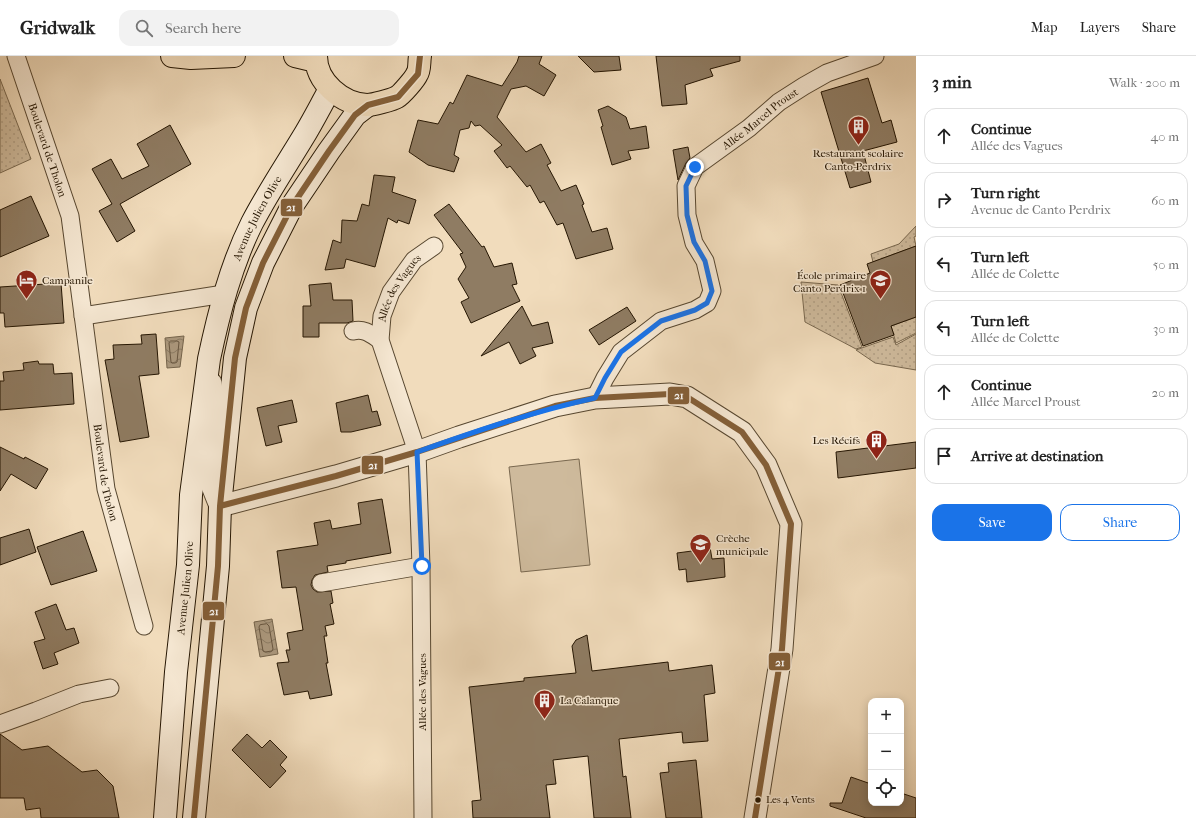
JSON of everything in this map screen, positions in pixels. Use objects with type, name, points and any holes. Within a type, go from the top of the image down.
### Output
[{"type":"main road","points":[[172,56],[191,58],[234,56]]},
{"type":"main road","points":[[295,56],[316,58],[321,76],[330,89],[347,101],[368,105],[398,97],[418,74],[420,56]]},
{"type":"main road","name":"Avenue Julien Olive","points":[[165,818],[176,672],[188,565],[191,495],[208,358],[224,294],[235,262],[252,224],[271,187],[303,137],[330,89]]},
{"type":"main road","name":"Avenue Julien Olive","points":[[194,818],[218,566],[220,506],[235,358],[246,308],[260,271],[292,206],[329,150],[355,115],[368,105]]},
{"type":"street","name":"Boulevard de Tholon","points":[[16,56],[70,216],[106,488],[144,626]]},
{"type":"street","name":"Allée Marcel Proust","points":[[595,398],[621,352],[661,321],[695,310],[707,303],[712,291],[705,261],[694,242],[687,215],[686,186],[695,167],[749,128],[779,102],[804,86],[827,73],[875,56]]},
{"type":"street","name":"Allée des Vagues","points":[[423,818],[422,566],[417,452],[380,340],[382,316],[391,292],[414,260],[434,246]]},
{"type":"street","points":[[83,316],[224,294]]},
{"type":"street","name":"Allée des Vagues","points":[[353,331],[359,329],[372,334],[380,340]]},
{"type":"street","name":"Avenue Julien Olive","points":[[208,358],[213,400],[212,486],[220,506]]},
{"type":"street","points":[[220,506],[336,476],[417,452],[458,437],[555,406],[595,398],[670,394],[687,397],[742,432],[766,465],[791,524],[782,649],[755,818]]},
{"type":"street","points":[[321,583],[422,566]]},
{"type":"street","points":[[0,724],[79,694],[110,688]]},
{"type":"shaded area","points":[[0,79],[31,159],[0,173]]},
{"type":"shaded area","points":[[916,226],[916,236],[914,237],[916,246],[873,262],[871,254],[899,244]]},
{"type":"shaded area","points":[[801,282],[838,285],[862,347],[856,349],[805,322]]},
{"type":"shaded area","points":[[916,317],[916,333],[896,343],[891,326]]},
{"type":"shaded area","points":[[916,334],[916,370],[875,363],[856,350],[893,337],[896,345]]},
{"type":"shaded area","points":[[579,459],[590,565],[521,572],[509,467]]},
{"type":"water","points":[[184,336],[180,367],[167,368],[165,338]]},
{"type":"water","points":[[272,619],[278,654],[260,657],[254,622]]},
{"type":"building","points":[[519,56],[542,56],[539,64],[556,75],[544,96],[526,86],[511,89],[497,117],[526,152],[541,144],[551,163],[547,165],[561,191],[576,185],[584,204],[582,205],[592,232],[607,228],[613,249],[576,259],[563,223],[557,225],[544,201],[540,203],[530,185],[527,187],[510,166],[507,168],[494,151],[502,145],[480,125],[475,126],[471,121],[469,128],[460,130],[454,155],[459,158],[454,172],[428,165],[409,152],[418,120],[438,124],[450,102],[453,104],[467,75],[502,86],[517,62]]},
{"type":"building","points":[[578,56],[619,56],[621,70],[594,72]]},
{"type":"building","points":[[656,56],[740,56],[740,61],[710,69],[713,76],[685,85],[687,104],[662,106]]},
{"type":"building","name":"Restaurant scolaire Canto-Perdrix","points":[[868,78],[882,123],[891,120],[897,142],[863,151],[871,182],[850,188],[821,92]]},
{"type":"building","points":[[608,106],[626,117],[630,129],[646,126],[649,148],[628,151],[631,159],[612,165],[601,127],[603,126],[598,110]]},
{"type":"building","points":[[170,125],[191,164],[120,204],[135,231],[117,242],[99,211],[112,204],[92,169],[111,159],[122,179],[149,166],[137,144]]},
{"type":"building","points":[[688,147],[690,158],[678,180],[673,150]]},
{"type":"building","points":[[374,175],[395,177],[392,192],[416,200],[409,224],[398,220],[397,223],[388,218],[375,267],[346,259],[344,268],[325,270],[333,240],[341,243],[342,220],[357,221],[362,204],[369,206]]},
{"type":"building","points":[[31,196],[49,236],[0,257],[0,210]]},
{"type":"building","points":[[449,204],[482,247],[484,246],[494,267],[512,263],[517,284],[512,285],[520,301],[471,323],[461,302],[469,298],[458,279],[466,267],[460,254],[463,253],[434,215]]},
{"type":"building","name":"École primaire Canto Perdrix 1","points":[[916,246],[916,317],[891,326],[894,335],[863,346],[840,285],[870,273],[867,264]]},
{"type":"building","points":[[61,283],[64,323],[5,327],[4,313],[0,313],[0,287]]},
{"type":"building","points":[[331,283],[333,300],[352,300],[353,321],[347,323],[319,323],[319,337],[303,337],[303,306],[311,306],[309,285]]},
{"type":"building","points":[[522,306],[532,326],[548,322],[553,343],[532,348],[536,356],[520,364],[509,342],[481,356]]},
{"type":"building","points":[[627,307],[636,321],[599,345],[589,330]]},
{"type":"building","points":[[156,334],[159,374],[139,376],[149,437],[120,442],[105,360],[114,359],[113,345],[142,344],[141,335]]},
{"type":"building","points":[[38,361],[39,364],[53,364],[54,374],[72,373],[74,404],[0,410],[0,381],[4,381],[3,372],[24,370],[23,363]]},
{"type":"building","points":[[368,395],[372,412],[377,411],[381,425],[351,432],[341,432],[336,403]]},
{"type":"building","points":[[292,400],[297,422],[278,426],[282,442],[266,446],[257,408]]},
{"type":"building","name":"Les Récifs","points":[[916,442],[916,468],[838,478],[836,452]]},
{"type":"building","points":[[0,447],[24,459],[25,457],[48,469],[36,489],[11,474],[0,491]]},
{"type":"building","points":[[382,499],[391,553],[327,566],[328,572],[315,575],[312,580],[311,585],[317,592],[331,591],[333,603],[330,604],[334,624],[325,626],[327,636],[324,636],[328,663],[326,663],[332,695],[310,699],[308,691],[284,695],[277,663],[289,662],[286,650],[290,650],[287,633],[303,630],[296,587],[282,588],[277,551],[318,545],[314,523],[330,520],[332,529],[361,524],[358,503]]},
{"type":"building","points":[[29,529],[36,552],[0,565],[0,538]]},
{"type":"building","points":[[83,531],[97,571],[51,585],[37,547]]},
{"type":"building","name":"Crèche municipale","points":[[709,541],[712,559],[724,558],[725,577],[687,582],[686,569],[679,570],[677,553],[692,551],[692,544]]},
{"type":"building","points":[[56,604],[66,630],[74,628],[79,643],[54,653],[58,664],[43,669],[34,642],[45,639],[35,612]]},
{"type":"building","name":"La Calanque","points":[[587,635],[592,671],[668,662],[669,671],[712,665],[715,693],[704,695],[708,741],[683,743],[682,732],[619,739],[623,777],[626,776],[631,818],[594,818],[588,756],[553,760],[556,784],[546,785],[550,818],[473,818],[472,801],[481,800],[469,687],[524,681],[524,678],[576,673],[572,646],[576,640]]},
{"type":"building","points":[[0,734],[22,750],[48,746],[82,772],[97,770],[113,786],[119,818],[41,818],[40,808],[26,810],[24,798],[0,798]]},
{"type":"building","points":[[247,734],[262,748],[270,740],[287,757],[280,765],[286,771],[270,788],[232,750]]},
{"type":"building","points":[[696,760],[702,818],[666,818],[660,773],[669,772],[668,763]]},
{"type":"building","points":[[851,777],[868,783],[868,806],[904,806],[904,794],[916,798],[916,818],[866,818],[830,806],[830,803],[842,803]]},
{"type":"transit line","name":"21","points":[[194,818],[218,566],[220,506],[235,358],[246,308],[263,263],[292,206],[329,151],[355,115],[368,105],[398,97],[418,74],[420,56]]},
{"type":"transit line","name":"21","points":[[220,506],[336,476],[417,452],[555,406],[595,398],[670,394],[687,397],[742,432],[766,465],[791,524],[782,649],[755,818]]},
{"type":"place","name":"Restaurant scolaire Canto-Perdrix","points":[[858,146]]},
{"type":"place","name":"Campanile","points":[[27,300]]},
{"type":"place","name":"École primaire Canto Perdrix 1","points":[[881,300]]},
{"type":"place","name":"Les Récifs","points":[[876,460]]},
{"type":"place","name":"Crèche municipale","points":[[701,564]]},
{"type":"place","name":"La Calanque","points":[[545,720]]},
{"type":"place","name":"Les 4 Vents","points":[[758,800]]},
{"type":"route","points":[[422,566],[417,452],[458,437],[555,406],[595,398],[621,352],[661,321],[695,310],[707,303],[712,291],[705,261],[694,242],[687,215],[686,186],[695,167]]}]
